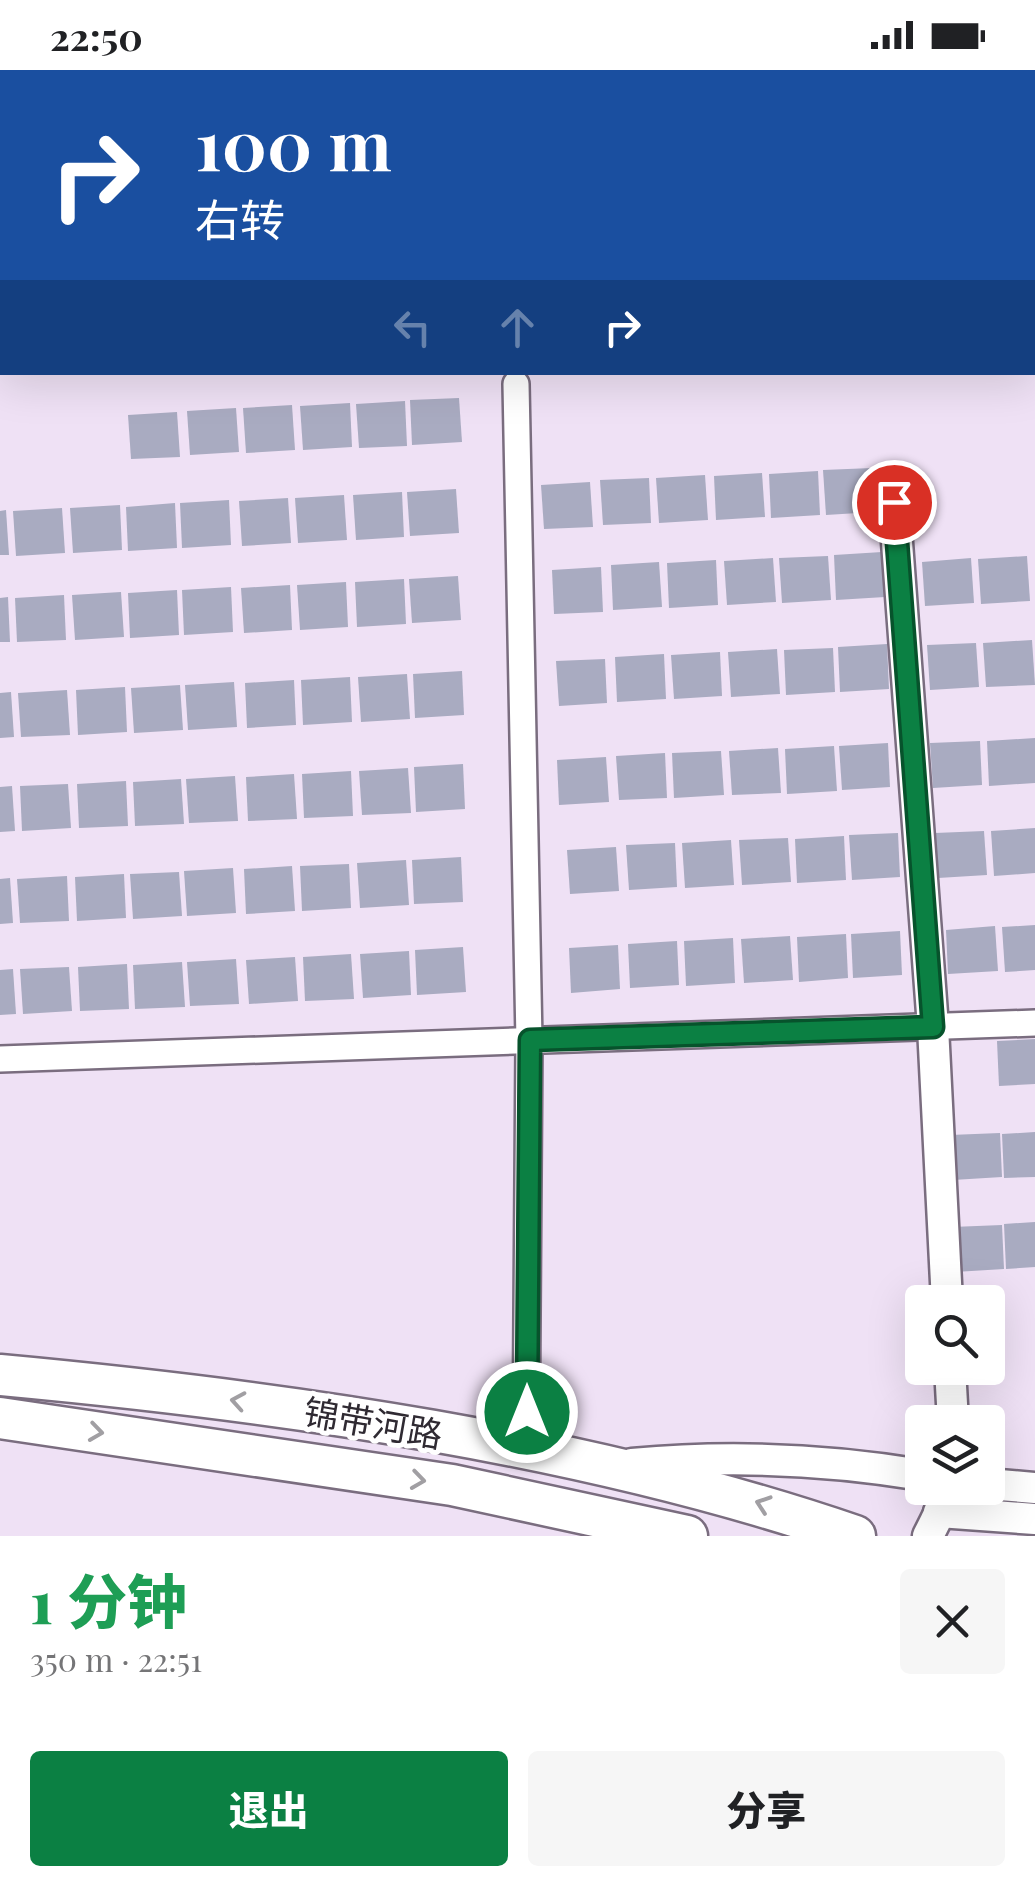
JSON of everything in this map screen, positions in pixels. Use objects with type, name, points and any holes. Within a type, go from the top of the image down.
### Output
[{"type":"main road","name":"锦带河路","points":[[0,1374],[186,1392],[526,1450],[736,1495],[855,1536]]},
{"type":"main road","name":"锦带河路","points":[[0,1418],[452,1485],[687,1536]]},
{"type":"street","points":[[516,384],[530,1040],[526,1450]]},
{"type":"street","points":[[894,502],[933,1027],[946,1285]]},
{"type":"street","points":[[0,1059],[1035,1023]]},
{"type":"street","points":[[601,1468],[695,1458],[801,1458],[905,1473]]},
{"type":"street","points":[[1005,1485],[1035,1488]]},
{"type":"street","points":[[940,1512],[1035,1519]]},
{"type":"building","points":[[459,398],[462,442],[412,445],[410,400]]},
{"type":"building","points":[[405,401],[407,446],[359,448],[356,404]]},
{"type":"building","points":[[350,403],[352,447],[303,450],[300,406]]},
{"type":"building","points":[[292,405],[295,450],[246,453],[243,408]]},
{"type":"building","points":[[236,408],[239,452],[190,455],[187,411]]},
{"type":"building","points":[[177,412],[180,457],[131,459],[128,415]]},
{"type":"building","points":[[872,468],[874,512],[826,515],[823,470]]},
{"type":"building","points":[[818,471],[820,515],[771,518],[769,474]]},
{"type":"building","points":[[762,473],[765,517],[716,520],[714,476]]},
{"type":"building","points":[[705,475],[708,520],[659,523],[656,478]]},
{"type":"building","points":[[649,478],[651,523],[603,525],[600,480]]},
{"type":"building","points":[[590,482],[593,527],[544,529],[541,485]]},
{"type":"building","points":[[456,489],[459,533],[410,536],[407,492]]},
{"type":"building","points":[[402,492],[404,537],[356,540],[353,495]]},
{"type":"building","points":[[344,495],[347,540],[298,543],[295,498]]},
{"type":"building","points":[[288,498],[291,543],[242,546],[239,501]]},
{"type":"building","points":[[229,500],[231,545],[182,548],[180,503]]},
{"type":"building","points":[[175,503],[177,548],[128,551],[126,507]]},
{"type":"building","points":[[120,505],[122,550],[73,553],[70,508]]},
{"type":"building","points":[[62,508],[65,553],[16,556],[13,511]]},
{"type":"building","points":[[6,510],[9,555],[0,555],[0,511]]},
{"type":"building","points":[[882,552],[885,597],[836,600],[834,555]]},
{"type":"building","points":[[828,556],[831,600],[782,603],[779,558]]},
{"type":"building","points":[[1027,556],[1030,601],[981,604],[978,559]]},
{"type":"building","points":[[773,558],[776,602],[727,605],[724,561]]},
{"type":"building","points":[[971,558],[974,603],[925,606],[922,562]]},
{"type":"building","points":[[716,560],[718,605],[669,608],[667,563]]},
{"type":"building","points":[[659,562],[662,607],[613,610],[611,565]]},
{"type":"building","points":[[601,567],[603,612],[554,614],[552,570]]},
{"type":"building","points":[[458,576],[461,620],[412,623],[409,579]]},
{"type":"building","points":[[404,579],[406,624],[357,627],[355,582]]},
{"type":"building","points":[[346,582],[348,627],[300,630],[297,585]]},
{"type":"building","points":[[290,585],[292,630],[244,633],[241,588]]},
{"type":"building","points":[[231,587],[233,632],[184,635],[182,590]]},
{"type":"building","points":[[177,590],[179,635],[130,638],[128,593]]},
{"type":"building","points":[[121,592],[124,637],[75,640],[72,595]]},
{"type":"building","points":[[64,595],[66,640],[17,642],[15,598]]},
{"type":"building","points":[[8,597],[10,642],[0,642],[0,598]]},
{"type":"building","points":[[1032,640],[1035,685],[986,687],[983,643]]},
{"type":"building","points":[[976,643],[979,687],[930,690],[927,645]]},
{"type":"building","points":[[887,644],[889,689],[840,692],[838,647]]},
{"type":"building","points":[[833,648],[835,692],[786,695],[784,650]]},
{"type":"building","points":[[777,649],[780,694],[731,697],[728,652]]},
{"type":"building","points":[[720,652],[722,696],[674,699],[671,655]]},
{"type":"building","points":[[664,654],[666,699],[617,702],[615,657]]},
{"type":"building","points":[[605,659],[607,703],[559,706],[556,661]]},
{"type":"building","points":[[462,671],[464,715],[415,718],[413,674]]},
{"type":"building","points":[[407,674],[410,719],[361,722],[358,677]]},
{"type":"building","points":[[350,677],[352,722],[303,725],[301,680]]},
{"type":"building","points":[[294,680],[296,725],[247,728],[245,683]]},
{"type":"building","points":[[234,682],[237,727],[188,730],[185,685]]},
{"type":"building","points":[[180,685],[183,730],[134,733],[131,688]]},
{"type":"building","points":[[125,687],[127,732],[78,735],[76,690]]},
{"type":"building","points":[[67,690],[70,735],[21,737],[18,693]]},
{"type":"building","points":[[11,692],[14,737],[0,738],[0,693]]},
{"type":"building","points":[[1035,738],[1035,783],[989,786],[987,741]]},
{"type":"building","points":[[980,741],[982,785],[933,788],[930,743]]},
{"type":"building","points":[[888,743],[890,787],[842,790],[839,746]]},
{"type":"building","points":[[834,746],[837,791],[787,794],[785,749]]},
{"type":"building","points":[[778,748],[781,793],[732,795],[729,751]]},
{"type":"building","points":[[721,751],[724,795],[674,798],[672,753]]},
{"type":"building","points":[[665,753],[667,798],[619,800],[616,756]]},
{"type":"building","points":[[606,757],[609,802],[559,805],[557,760]]},
{"type":"building","points":[[463,764],[465,809],[416,812],[414,767]]},
{"type":"building","points":[[408,768],[411,813],[362,815],[359,771]]},
{"type":"building","points":[[351,771],[353,816],[304,818],[302,774]]},
{"type":"building","points":[[294,774],[297,819],[248,821],[246,777]]},
{"type":"building","points":[[235,776],[238,821],[189,823],[186,779]]},
{"type":"building","points":[[181,779],[184,824],[135,826],[133,782]]},
{"type":"building","points":[[126,781],[128,826],[79,828],[77,784]]},
{"type":"building","points":[[68,784],[71,828],[22,831],[20,786]]},
{"type":"building","points":[[12,786],[15,831],[0,832],[0,787]]},
{"type":"building","points":[[1035,828],[1035,873],[994,876],[991,831]]},
{"type":"building","points":[[984,831],[987,875],[938,878],[935,833]]},
{"type":"building","points":[[898,833],[900,877],[852,880],[849,835]]},
{"type":"building","points":[[844,836],[846,880],[797,883],[795,839]]},
{"type":"building","points":[[788,838],[791,882],[742,885],[739,840]]},
{"type":"building","points":[[731,840],[734,885],[685,888],[682,843]]},
{"type":"building","points":[[675,843],[677,887],[629,890],[626,845]]},
{"type":"building","points":[[616,847],[619,891],[570,894],[567,850]]},
{"type":"building","points":[[461,857],[463,902],[414,904],[412,860]]},
{"type":"building","points":[[406,860],[409,905],[360,908],[357,863]]},
{"type":"building","points":[[349,864],[351,908],[302,911],[300,866]]},
{"type":"building","points":[[292,866],[295,911],[246,914],[244,869]]},
{"type":"building","points":[[233,868],[236,913],[187,916],[184,871]]},
{"type":"building","points":[[179,872],[182,916],[133,919],[130,874]]},
{"type":"building","points":[[124,874],[126,918],[77,921],[75,877]]},
{"type":"building","points":[[67,876],[69,921],[20,923],[17,879]]},
{"type":"building","points":[[10,878],[13,923],[0,924],[0,879]]},
{"type":"building","points":[[1035,925],[1035,970],[1005,972],[1002,927]]},
{"type":"building","points":[[995,926],[998,971],[948,974],[946,930]]},
{"type":"building","points":[[900,931],[902,975],[853,978],[851,934]]},
{"type":"building","points":[[846,934],[848,978],[799,982],[797,937]]},
{"type":"building","points":[[790,936],[793,980],[744,983],[741,939]]},
{"type":"building","points":[[733,938],[735,983],[686,986],[684,941]]},
{"type":"building","points":[[677,941],[679,985],[630,988],[628,944]]},
{"type":"building","points":[[618,945],[620,989],[571,993],[569,948]]},
{"type":"building","points":[[463,947],[466,992],[417,995],[415,950]]},
{"type":"building","points":[[409,951],[411,995],[363,998],[360,954]]},
{"type":"building","points":[[351,954],[354,999],[305,1001],[303,957]]},
{"type":"building","points":[[295,957],[298,1001],[249,1004],[246,960]]},
{"type":"building","points":[[236,959],[239,1004],[190,1006],[187,962]]},
{"type":"building","points":[[182,962],[185,1007],[135,1009],[133,965]]},
{"type":"building","points":[[127,964],[129,1009],[80,1011],[78,967]]},
{"type":"building","points":[[69,967],[72,1011],[23,1014],[20,969]]},
{"type":"building","points":[[13,969],[16,1014],[0,1015],[0,970]]},
{"type":"building","points":[[1035,1039],[1035,1084],[999,1086],[997,1041]]},
{"type":"building","points":[[1035,1132],[1035,1177],[1004,1178],[1002,1134]]},
{"type":"building","points":[[1000,1133],[1002,1177],[953,1180],[950,1135]]},
{"type":"building","points":[[1035,1222],[1035,1267],[1006,1269],[1004,1224]]},
{"type":"building","points":[[1002,1225],[1004,1269],[955,1272],[952,1227]]},
{"type":"route","points":[[527,1412],[530,1040],[933,1027],[894,502]]}]
